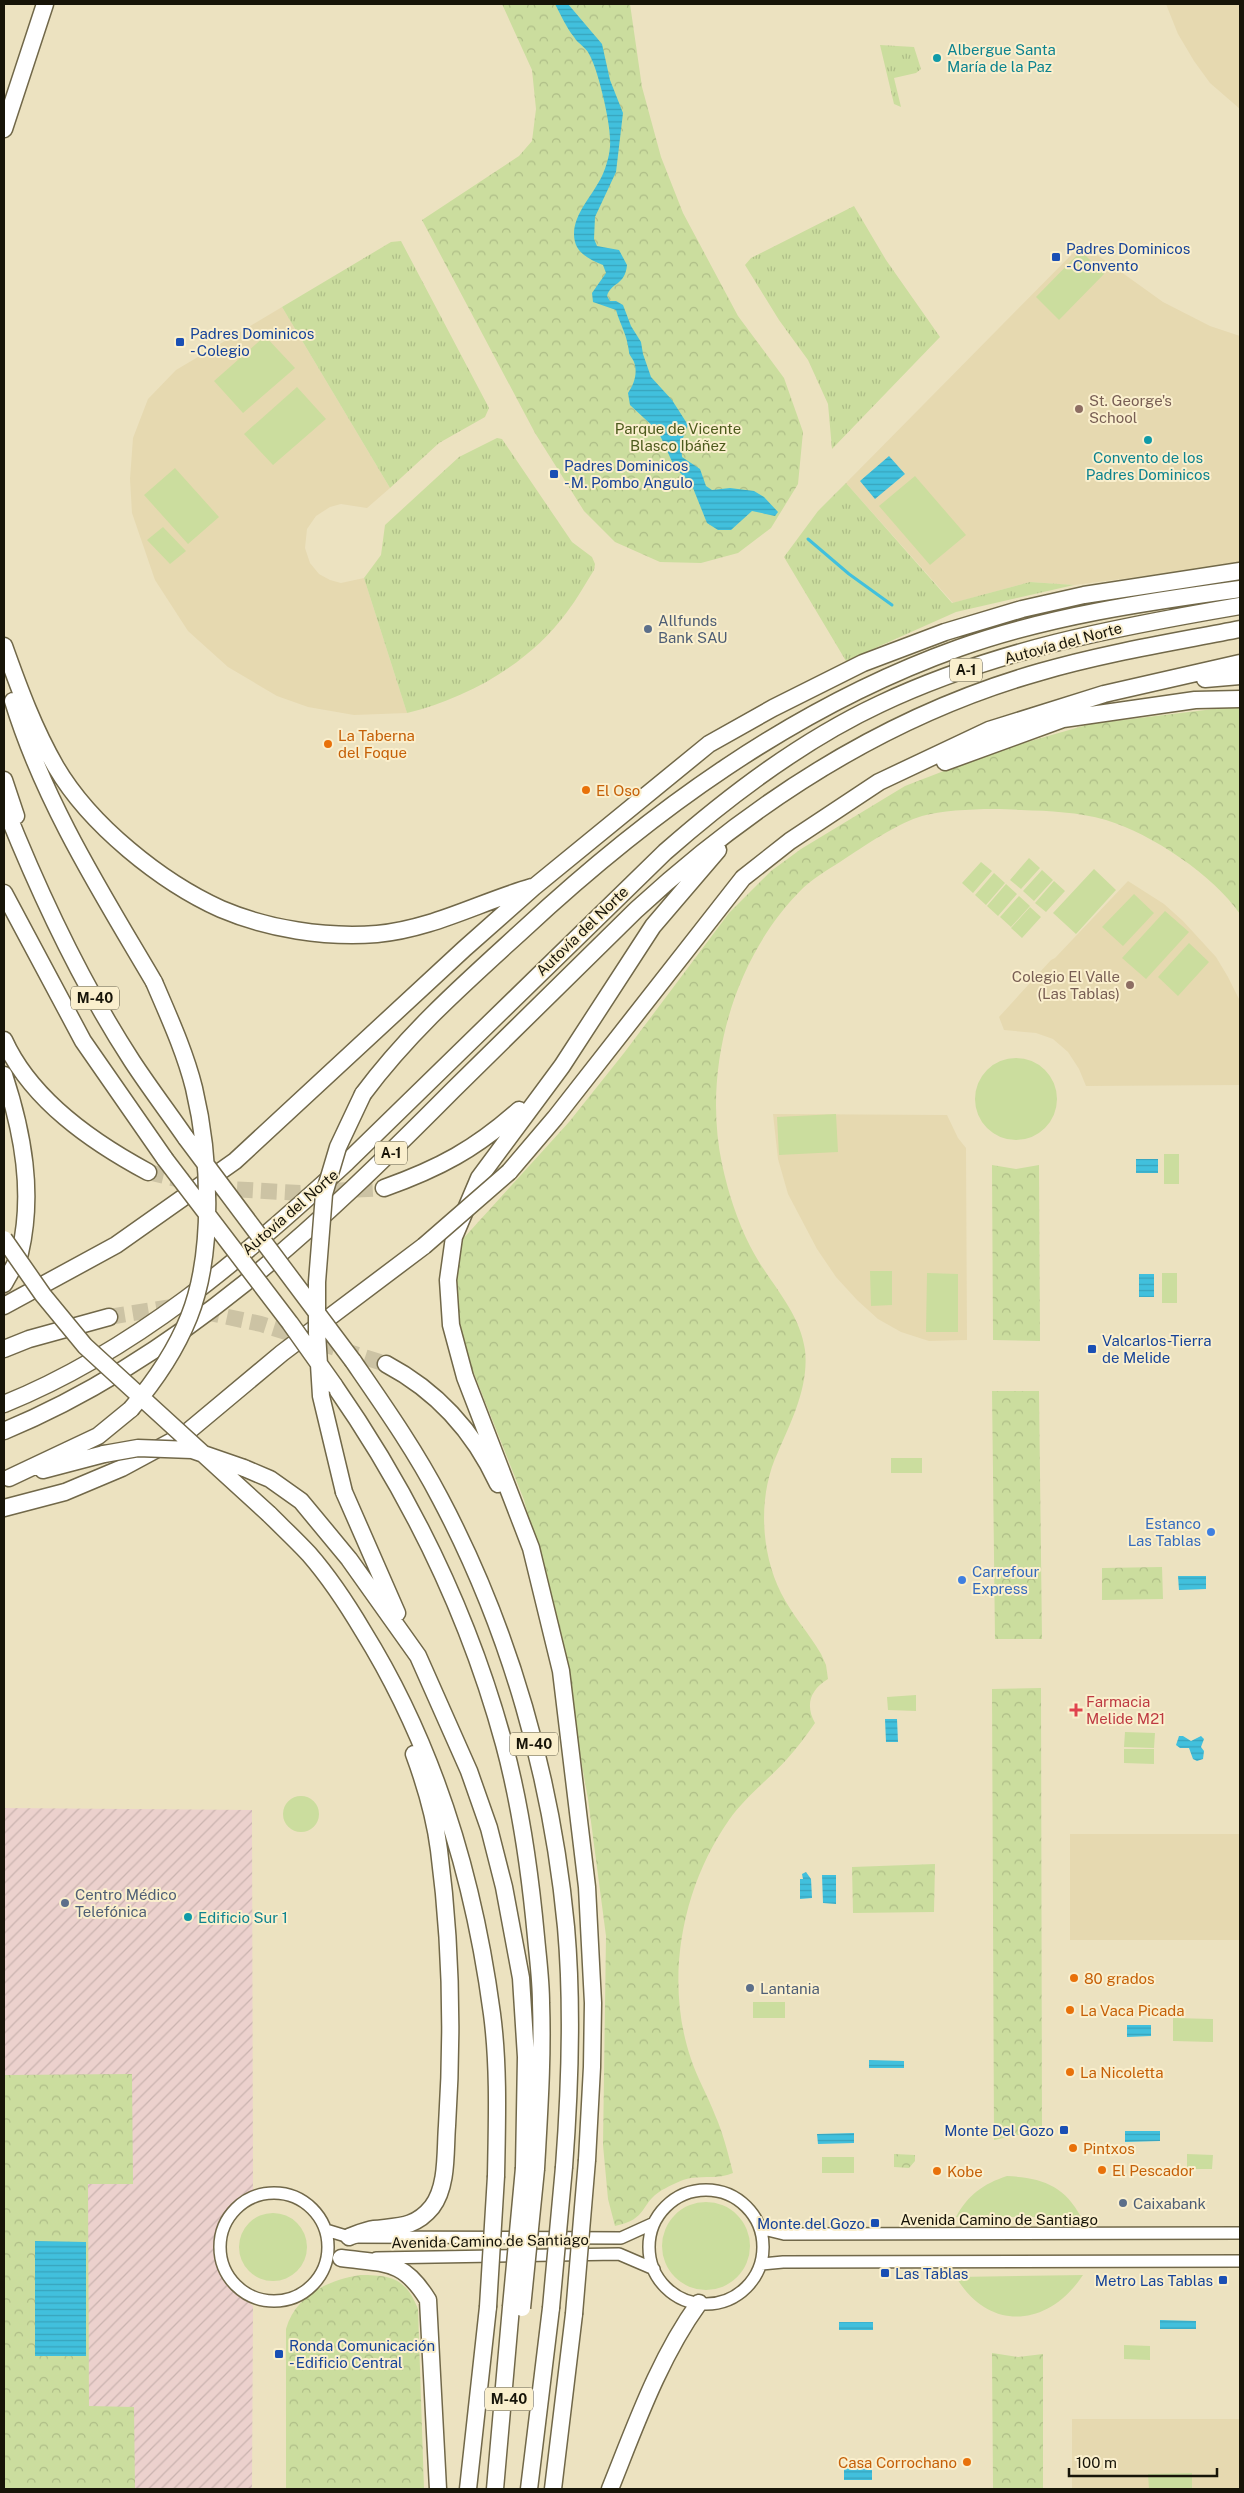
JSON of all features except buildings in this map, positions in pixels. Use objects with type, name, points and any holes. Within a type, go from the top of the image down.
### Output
[{"type":"highway","points":[[4,130],[45,4]]},
{"type":"highway","points":[[4,1306],[116,1245],[235,1161],[464,949],[534,887],[709,744],[773,708],[863,663],[944,632],[1022,608],[1084,595],[1240,572]]},
{"type":"highway","points":[[1170,582],[1240,578]]},
{"type":"highway","points":[[530,2169],[521,1978],[504,1887],[489,1828],[469,1771],[418,1656],[379,1576],[344,1492],[321,1396],[316,1333],[317,1282],[324,1194],[338,1147],[363,1094],[392,1056],[430,1015],[582,875],[702,783],[785,730],[872,685],[960,648],[1085,615],[1240,589]]},
{"type":"highway","name":"Autovía del Norte","points":[[4,1404],[113,1349],[212,1279],[296,1209],[347,1162],[665,852],[719,805],[799,751],[880,704],[971,668],[1052,642],[1240,606]]},
{"type":"highway","name":"Autovía del Norte","points":[[4,1431],[82,1393],[126,1367],[168,1341],[224,1300],[361,1182],[629,916],[679,870],[821,767],[891,729],[972,694],[1071,664],[1240,629]]},
{"type":"highway","points":[[1071,664],[1119,663],[1240,640]]},
{"type":"highway","points":[[4,646],[26,709],[57,769],[96,820],[135,855],[173,881],[221,909],[272,926],[316,933],[377,934],[441,921],[499,896],[534,887]]},
{"type":"highway","points":[[4,1508],[65,1492],[122,1468],[185,1434],[282,1353],[424,1246],[509,1172],[561,1110],[743,878],[790,841],[879,782],[989,730],[1123,689],[1240,663]]},
{"type":"highway","points":[[4,671],[20,723],[64,824],[154,982],[178,1038],[194,1088],[203,1138],[208,1193],[201,1271],[190,1315],[174,1350],[156,1380],[130,1409],[98,1436],[6,1478]]},
{"type":"highway","points":[[1123,689],[1165,686],[1212,677],[1240,676]]},
{"type":"highway","points":[[879,782],[902,781],[966,753],[1063,719],[1195,700],[1240,699]]},
{"type":"highway","points":[[4,780],[21,829],[21,848]]},
{"type":"highway","name":"M-40","points":[[4,805],[21,848],[55,922],[94,996],[131,1060],[186,1138],[353,1361],[394,1422],[444,1507],[471,1564],[510,1662],[533,1739],[559,1868],[566,1928],[570,1994],[568,2116],[564,2167],[551,2308],[529,2489]]},
{"type":"highway","points":[[553,2489],[574,2314],[587,2160],[593,2003],[587,1887],[561,1671],[532,1548],[465,1377],[451,1325],[448,1280],[454,1237],[479,1178],[562,1066],[653,926],[739,825]]},
{"type":"highway","name":"M-40","points":[[4,893],[83,1041],[165,1159],[290,1323],[368,1434],[398,1484],[446,1580],[481,1670],[504,1745],[531,1886],[541,2002],[530,2169],[496,2489]]},
{"type":"highway","points":[[4,1040],[8,1050],[37,1089],[70,1122],[108,1151],[148,1172]]},
{"type":"highway","points":[[384,1188],[447,1163],[495,1132],[529,1101],[562,1066]]},
{"type":"highway","points":[[4,1075],[21,1132],[28,1192],[20,1255],[4,1284]]},
{"type":"highway","points":[[4,1239],[43,1295],[85,1346],[269,1514],[309,1554],[347,1604],[379,1656],[420,1737],[454,1832],[477,1921],[492,2015],[497,2102],[496,2176],[488,2308],[468,2489]]},
{"type":"highway","points":[[4,1349],[29,1339],[110,1317]]},
{"type":"highway","points":[[386,1364],[410,1377],[437,1398],[460,1423],[487,1460],[507,1504],[531,1583],[572,1766]]},
{"type":"highway","points":[[6,1478],[68,1465],[104,1454],[138,1448],[192,1450],[270,1479],[301,1501],[350,1559],[418,1656]]},
{"type":"highway","points":[[349,2237],[373,2229],[392,2229],[411,2224],[433,2206],[438,2196],[444,2173],[451,2066],[449,1960],[439,1848],[421,1772],[379,1656]]},
{"type":"highway","points":[[341,2258],[386,2264],[405,2271],[417,2282],[428,2300],[438,2489]]},
{"type":"highway","points":[[610,2489],[636,2425],[674,2343],[699,2303]]},
{"type":"street","points":[[712,2190],[724,2193],[742,2203],[753,2214],[760,2228],[764,2246],[761,2264],[748,2287],[733,2297],[716,2303],[699,2303],[685,2299],[672,2292],[661,2282],[649,2254],[648,2238],[654,2223],[664,2208],[678,2197],[694,2191],[712,2190]]},
{"type":"street","points":[[284,2194],[301,2200],[315,2212],[326,2230],[329,2247],[326,2266],[314,2285],[303,2294],[285,2301],[259,2300],[236,2286],[226,2271],[220,2254],[221,2237],[228,2220],[242,2203],[260,2195],[284,2194]]},
{"type":"street","name":"Avenida Camino de Santiago","points":[[326,2230],[349,2237],[621,2238],[654,2223]]},
{"type":"street","name":"Avenida Camino de Santiago","points":[[760,2228],[784,2234],[1240,2233]]},
{"type":"street","name":"Avenida Camino de Santiago","points":[[326,2266],[341,2258],[619,2254],[654,2269]]},
{"type":"street","points":[[761,2264],[792,2262],[1240,2260]]},
{"type":"shaded area","points":[[1166,4],[1240,4],[1240,109],[1210,83],[1194,61],[1178,34]]},
{"type":"shaded area","name":"St. George's School","points":[[1082,244],[1163,302],[1210,326],[1240,336],[1240,564],[1074,585],[1030,582],[953,603],[846,483]]},
{"type":"shaded area","points":[[282,307],[390,488],[367,508],[341,504],[330,507],[316,516],[307,529],[305,548],[310,563],[319,574],[330,580],[341,583],[364,578],[407,713],[354,715],[308,707],[277,696],[228,667],[188,631],[155,580],[132,513],[130,479],[133,438],[148,399],[176,370]]},
{"type":"shaded area","name":"Colegio El Valle (Las Tablas)","points":[[1128,881],[1164,904],[1183,921],[1216,957],[1228,977],[1240,1001],[1240,1085],[1086,1086],[1079,1069],[1068,1052],[1053,1039],[1036,1033],[1004,1030],[999,1017]]},
{"type":"shaded area","points":[[773,1114],[947,1115],[958,1138],[966,1148],[967,1340],[929,1341],[901,1332],[878,1319],[836,1277],[817,1249],[788,1194],[778,1159]]},
{"type":"shaded area","points":[[4,1808],[252,1810],[253,2193],[226,2219],[220,2261],[229,2286],[253,2306],[252,2489],[4,2489]]},
{"type":"shaded area","points":[[1070,1834],[1240,1834],[1240,1940],[1070,1940]]},
{"type":"shaded area","points":[[1072,2419],[1240,2419],[1240,2489],[1072,2489]]},
{"type":"green space","name":"Parque de Vicente Blasco Ibáñez","points":[[502,4],[630,4],[642,87],[661,157],[683,213],[738,316],[784,378],[803,432],[798,484],[771,528],[738,553],[701,563],[660,562],[615,542],[584,511],[535,433],[422,220],[519,156],[532,141],[536,109],[532,70]]},
{"type":"green space","points":[[880,45],[914,47],[921,69],[916,73],[894,78],[901,107],[894,104]]},
{"type":"green space","points":[[854,206],[886,260],[940,337],[832,449],[828,404],[808,360],[779,320],[745,265],[751,258]]},
{"type":"green space","points":[[401,241],[489,408],[485,417],[439,443],[390,488],[282,307],[391,242]]},
{"type":"green space","points":[[1081,251],[1104,274],[1059,320],[1036,297]]},
{"type":"green space","points":[[265,336],[295,368],[243,413],[214,381]]},
{"type":"green space","points":[[297,387],[326,419],[273,465],[244,434]]},
{"type":"green space","points":[[497,438],[502,439],[572,542],[592,557],[595,564],[594,570],[571,607],[552,631],[516,663],[474,688],[452,698],[407,713],[364,578],[381,555],[385,525],[459,457]]},
{"type":"green space","points":[[175,468],[219,517],[188,544],[144,495]]},
{"type":"green space","points":[[915,476],[966,535],[930,565],[879,506]]},
{"type":"green space","points":[[846,483],[952,603],[1030,582],[1074,585],[956,612],[846,661],[784,557],[818,511]]},
{"type":"green space","points":[[163,527],[186,551],[170,564],[147,540]]},
{"type":"green space","points":[[1230,707],[1240,708],[1240,914],[1228,899],[1198,871],[1143,835],[1124,826],[1095,817],[1043,811],[1010,809],[958,810],[913,819],[868,844],[808,883],[779,916],[758,947],[741,981],[729,1016],[720,1053],[716,1090],[717,1128],[722,1164],[733,1206],[745,1236],[757,1259],[790,1309],[802,1335],[806,1363],[802,1390],[767,1486],[764,1522],[766,1541],[774,1577],[781,1593],[821,1654],[826,1665],[828,1679],[817,1688],[811,1698],[810,1710],[815,1723],[787,1759],[735,1812],[713,1846],[699,1874],[689,1904],[682,1935],[679,1966],[679,1998],[683,2029],[693,2066],[720,2129],[733,2173],[718,2177],[691,2178],[676,2183],[655,2195],[639,2215],[626,2223],[615,2226],[608,2199],[603,2145],[606,1936],[588,1799],[556,1621],[524,1500],[471,1366],[459,1320],[456,1280],[461,1241],[569,1122],[624,1053],[729,913],[771,871],[801,849],[905,786],[993,752],[1090,724]]},
{"type":"green space","points":[[1029,858],[1040,868],[1021,889],[1010,880]]},
{"type":"green space","points":[[981,862],[992,871],[973,893],[962,883]]},
{"type":"green space","points":[[1094,869],[1116,890],[1076,934],[1053,913]]},
{"type":"green space","points":[[1042,870],[1053,880],[1034,901],[1023,891]]},
{"type":"green space","points":[[994,873],[1005,883],[986,905],[975,895]]},
{"type":"green space","points":[[1054,881],[1065,891],[1046,912],[1035,903]]},
{"type":"green space","points":[[1006,884],[1017,894],[998,916],[987,906]]},
{"type":"green space","points":[[1134,894],[1154,913],[1123,946],[1102,927]]},
{"type":"green space","points":[[1019,896],[1030,906],[1011,927],[1000,917]]},
{"type":"green space","points":[[1030,907],[1041,917],[1022,938],[1011,928]]},
{"type":"green space","points":[[1165,911],[1189,932],[1146,979],[1122,958]]},
{"type":"green space","points":[[1189,943],[1209,962],[1178,996],[1158,977]]},
{"type":"green space","points":[[1016,1058],[1032,1061],[1045,1070],[1054,1083],[1057,1099],[1054,1115],[1045,1128],[1032,1137],[1016,1140],[1000,1137],[987,1128],[978,1115],[975,1099],[978,1083],[987,1070],[1000,1061]]},
{"type":"green space","points":[[836,1114],[838,1152],[779,1155],[777,1117]]},
{"type":"green space","points":[[1164,1154],[1179,1154],[1179,1184],[1164,1184]]},
{"type":"green space","points":[[992,1165],[1016,1169],[1039,1165],[1040,1341],[993,1340]]},
{"type":"green space","points":[[870,1271],[892,1271],[892,1305],[871,1306]]},
{"type":"green space","points":[[927,1273],[958,1274],[958,1332],[926,1332]]},
{"type":"green space","points":[[1162,1273],[1177,1273],[1177,1303],[1162,1303]]},
{"type":"green space","points":[[992,1391],[1039,1391],[1042,1639],[995,1639]]},
{"type":"green space","points":[[891,1458],[922,1458],[922,1473],[891,1473]]},
{"type":"green space","points":[[1162,1567],[1163,1599],[1102,1600],[1102,1568]]},
{"type":"green space","points":[[1041,1688],[1042,2138],[1018,2135],[994,2140],[992,1689]]},
{"type":"green space","points":[[916,1695],[916,1711],[888,1710],[887,1697]]},
{"type":"green space","points":[[1125,1732],[1155,1733],[1154,1748],[1124,1747]]},
{"type":"green space","points":[[1124,1749],[1154,1749],[1154,1764],[1124,1763]]},
{"type":"green space","points":[[301,1796],[308,1797],[314,1801],[318,1807],[318,1821],[314,1827],[308,1831],[301,1832],[294,1831],[288,1827],[284,1821],[283,1814],[284,1807],[288,1801],[294,1797]]},
{"type":"green space","points":[[935,1864],[934,1912],[853,1913],[852,1867]]},
{"type":"green space","points":[[753,2002],[785,2002],[785,2018],[753,2018]]},
{"type":"green space","points":[[1173,2018],[1213,2019],[1213,2042],[1173,2041]]},
{"type":"green space","points":[[132,2074],[133,2184],[88,2184],[89,2406],[134,2407],[135,2489],[4,2489],[4,2075]]},
{"type":"green space","points":[[894,2154],[915,2155],[915,2161],[909,2168],[894,2167]]},
{"type":"green space","points":[[1187,2154],[1213,2155],[1212,2169],[1187,2169]]},
{"type":"green space","points":[[822,2157],[854,2157],[854,2173],[822,2173]]},
{"type":"green space","points":[[1007,2176],[1041,2181],[1051,2185],[1067,2197],[1081,2217],[956,2217],[966,2202],[977,2191]]},
{"type":"green space","points":[[706,2202],[723,2205],[731,2209],[743,2221],[747,2229],[750,2246],[747,2263],[743,2271],[731,2283],[723,2287],[706,2290],[689,2287],[681,2283],[669,2271],[665,2263],[662,2246],[665,2229],[669,2221],[681,2209],[689,2205]]},
{"type":"green space","points":[[280,2213],[292,2219],[301,2228],[307,2240],[305,2260],[297,2271],[280,2281],[266,2281],[249,2271],[241,2260],[239,2240],[249,2223],[260,2215]]},
{"type":"green space","points":[[360,2275],[380,2276],[396,2280],[408,2291],[418,2309],[424,2489],[286,2489],[286,2329],[290,2317],[297,2307],[314,2292],[336,2281]]},
{"type":"green space","points":[[1083,2275],[1069,2292],[1053,2305],[1037,2313],[1019,2316],[1002,2315],[985,2308],[970,2295],[956,2277]]},
{"type":"green space","points":[[1124,2345],[1150,2346],[1150,2360],[1124,2359]]},
{"type":"green space","points":[[992,2353],[1018,2357],[1043,2354],[1043,2489],[993,2489]]},
{"type":"green space","points":[[1192,2473],[1192,2489],[1149,2489],[1148,2474]]},
{"type":"water","points":[[555,4],[568,4],[602,44],[610,80],[623,113],[616,172],[595,217],[594,239],[597,246],[619,250],[627,265],[624,277],[612,288],[607,296],[610,301],[616,301],[623,305],[631,326],[641,342],[651,377],[672,400],[688,425],[681,443],[682,457],[700,469],[706,486],[712,490],[730,488],[754,491],[764,497],[778,512],[775,516],[752,511],[731,530],[718,530],[707,523],[691,483],[675,468],[658,431],[630,405],[628,393],[634,382],[636,370],[629,353],[625,335],[616,310],[593,302],[592,293],[606,273],[603,265],[588,258],[579,251],[574,234],[577,219],[606,167],[610,139],[606,108],[600,83],[589,54],[571,33]]},
{"type":"water","points":[[889,456],[905,474],[875,499],[860,481]]},
{"type":"water","points":[[1136,1159],[1158,1159],[1158,1173],[1136,1173]]},
{"type":"water","points":[[1139,1274],[1154,1274],[1154,1297],[1139,1297]]},
{"type":"water","points":[[1178,1576],[1206,1576],[1206,1589],[1179,1590]]},
{"type":"water","points":[[885,1719],[897,1719],[898,1742],[886,1742]]},
{"type":"water","points":[[1179,1736],[1183,1736],[1191,1741],[1201,1736],[1204,1739],[1201,1747],[1204,1751],[1203,1759],[1197,1761],[1193,1759],[1189,1748],[1180,1748],[1176,1745]]},
{"type":"water","points":[[806,1872],[811,1879],[812,1898],[800,1899],[800,1879],[803,1879],[802,1874]]},
{"type":"water","points":[[822,1875],[836,1875],[836,1904],[823,1903]]},
{"type":"water","points":[[1127,2025],[1151,2025],[1151,2036],[1127,2037]]},
{"type":"water","points":[[869,2060],[904,2061],[904,2068],[869,2068]]},
{"type":"water","points":[[1125,2131],[1160,2131],[1160,2141],[1125,2142]]},
{"type":"water","points":[[854,2133],[854,2143],[818,2144],[817,2134]]},
{"type":"water","points":[[35,2241],[86,2242],[86,2356],[35,2356]]},
{"type":"water","points":[[1160,2320],[1196,2321],[1196,2329],[1160,2329]]},
{"type":"water","points":[[839,2322],[873,2322],[873,2330],[839,2330]]},
{"type":"water","points":[[844,2465],[872,2465],[872,2480],[844,2480]]},
{"type":"waterway","points":[[808,539],[849,574],[892,605]]},
{"type":"tunnel","points":[[148,1172],[189,1182]]},
{"type":"tunnel","points":[[213,1188],[300,1193],[384,1188]]},
{"type":"tunnel","points":[[109,1317],[177,1306],[261,1324],[386,1364]]},
{"type":"place","name":"Albergue Santa María de la Paz","points":[[937,58]]},
{"type":"place","name":"Padres Dominicos - Convento","points":[[1056,257]]},
{"type":"place","name":"Padres Dominicos - Colegio","points":[[180,342]]},
{"type":"place","name":"St. George's School","points":[[1079,409]]},
{"type":"place","name":"Convento de los Padres Dominicos","points":[[1148,440]]},
{"type":"place","name":"Padres Dominicos - M. Pombo Angulo","points":[[554,474]]},
{"type":"place","name":"Allfunds Bank SAU","points":[[648,629]]},
{"type":"place","name":"La Taberna del Foque","points":[[328,744]]},
{"type":"place","name":"El Oso","points":[[586,790]]},
{"type":"place","name":"Colegio El Valle (Las Tablas)","points":[[1130,985]]},
{"type":"place","name":"Valcarlos-Tierra de Melide","points":[[1092,1349]]},
{"type":"place","name":"Estanco Las Tablas","points":[[1211,1532]]},
{"type":"place","name":"Carrefour Express","points":[[962,1580]]},
{"type":"place","name":"Farmacia Melide M21","points":[[1076,1710]]},
{"type":"place","name":"Centro Médico Telefónica","points":[[65,1903]]},
{"type":"place","name":"Edificio Sur 1","points":[[188,1917]]},
{"type":"place","name":"80 grados","points":[[1074,1978]]},
{"type":"place","name":"Lantania","points":[[750,1988]]},
{"type":"place","name":"La Vaca Picada","points":[[1070,2010]]},
{"type":"place","name":"La Nicoletta","points":[[1070,2072]]},
{"type":"place","name":"Monte Del Gozo","points":[[1064,2130]]},
{"type":"place","name":"Pintxos","points":[[1073,2148]]},
{"type":"place","name":"El Pescador","points":[[1102,2170]]},
{"type":"place","name":"Kobe","points":[[937,2171]]},
{"type":"place","name":"Caixabank","points":[[1123,2203]]},
{"type":"place","name":"Monte del Gozo","points":[[875,2223]]},
{"type":"place","name":"Las Tablas","points":[[885,2273]]},
{"type":"place","name":"Metro Las Tablas","points":[[1223,2280]]},
{"type":"place","name":"Ronda Comunicación - Edificio Central","points":[[279,2354]]},
{"type":"place","name":"Casa Corrochano","points":[[967,2462]]}]
